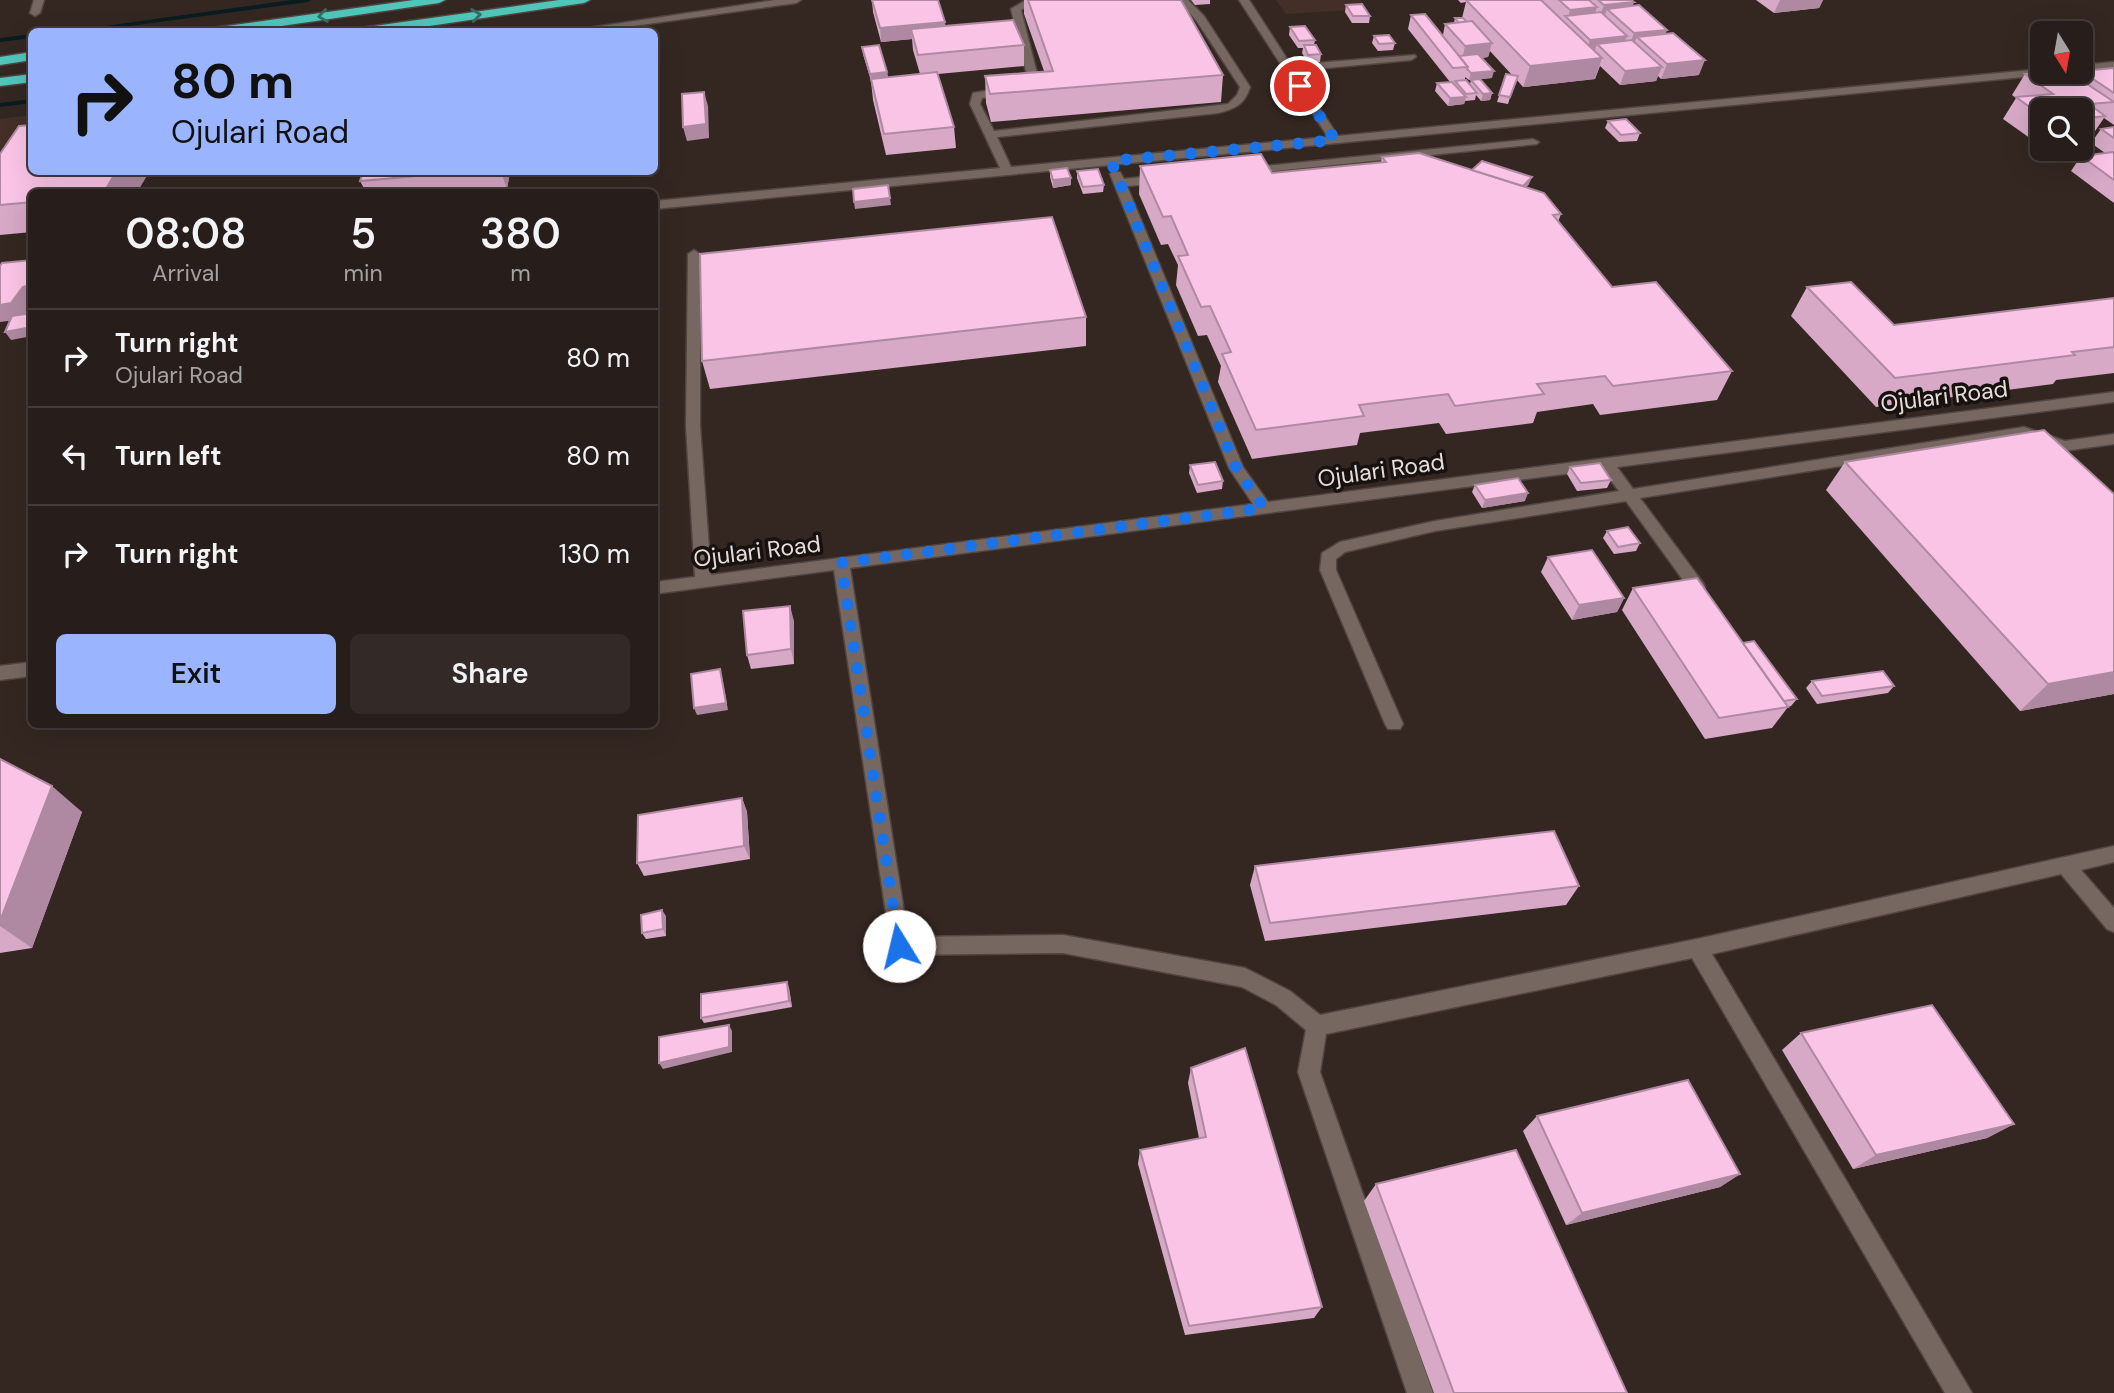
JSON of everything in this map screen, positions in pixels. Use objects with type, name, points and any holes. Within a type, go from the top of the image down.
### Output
[{"type":"highway","points":[[240,28],[439,0]]},
{"type":"highway","points":[[387,28],[584,0]]},
{"type":"highway","points":[[0,61],[28,57]]},
{"type":"highway","points":[[0,82],[28,78]]},
{"type":"street","points":[[35,13],[39,0]]},
{"type":"street","points":[[595,28],[796,0]]},
{"type":"street","points":[[1007,171],[975,104],[977,95],[1026,87],[1034,81],[1016,9],[1033,0]]},
{"type":"street","points":[[990,135],[1193,113],[1232,106],[1242,96],[1245,87],[1200,18],[1183,0]]},
{"type":"street","points":[[1244,0],[1335,140]]},
{"type":"street","points":[[1289,68],[1411,57]]},
{"type":"street","points":[[2093,67],[2114,65]]},
{"type":"street","points":[[2100,66],[2114,76]]},
{"type":"street","points":[[658,205],[2030,73]]},
{"type":"street","points":[[1230,172],[1533,142]]},
{"type":"street","points":[[1111,161],[1236,468],[1264,508]]},
{"type":"street","points":[[1120,183],[1175,177]]},
{"type":"street","points":[[694,254],[693,426],[703,581]]},
{"type":"street","name":"Ojulari Road","points":[[658,587],[2114,397]]},
{"type":"street","points":[[1394,724],[1328,570],[1328,557],[1340,548],[1435,526],[2024,432],[2064,446],[2114,439]]},
{"type":"street","points":[[1606,463],[1697,587]]},
{"type":"street","points":[[841,563],[899,946],[1063,944],[1245,978],[1283,998],[1317,1026]]},
{"type":"street","points":[[0,673],[28,670]]},
{"type":"street","points":[[1317,1026],[1697,948],[2114,854]]},
{"type":"street","points":[[2065,865],[2114,923]]},
{"type":"street","points":[[1697,948],[1959,1393]]},
{"type":"street","points":[[1317,1026],[1308,1072],[1420,1393]]},
{"type":"shaded area","points":[[1276,0],[1360,0],[1367,9],[1286,14]]},
{"type":"shaded area","points":[[28,115],[28,165],[0,209],[0,119]]},
{"type":"building","points":[[872,0],[938,0],[945,22],[880,28]]},
{"type":"building","points":[[1028,0],[1181,0],[1223,75],[990,94],[985,76],[1053,71]]},
{"type":"building","points":[[1466,0],[1541,0],[1602,58],[1530,66]]},
{"type":"building","points":[[1559,0],[1589,0],[1597,7],[1570,10]]},
{"type":"building","points":[[1598,0],[1631,0],[1634,2],[1604,5]]},
{"type":"building","points":[[1362,4],[1370,16],[1353,16],[1346,5]]},
{"type":"building","points":[[1639,5],[1667,30],[1634,33],[1607,9]]},
{"type":"building","points":[[1601,12],[1627,36],[1590,40],[1565,16]]},
{"type":"building","points":[[1425,14],[1468,67],[1453,68],[1411,15]]},
{"type":"building","points":[[1455,18],[1463,18],[1467,22],[1459,23]]},
{"type":"building","points":[[1013,20],[1024,45],[918,55],[911,29]]},
{"type":"building","points":[[1472,21],[1492,43],[1465,46],[1445,24]]},
{"type":"building","points":[[1305,26],[1315,40],[1299,41],[1290,27]]},
{"type":"building","points":[[1673,33],[1705,60],[1667,64],[1637,37]]},
{"type":"building","points":[[1389,35],[1395,43],[1379,44],[1374,36]]},
{"type":"building","points":[[1632,40],[1662,67],[1625,71],[1597,44]]},
{"type":"building","points":[[879,45],[887,72],[870,74],[862,47]]},
{"type":"building","points":[[1304,45],[1316,45],[1321,54],[1308,55]]},
{"type":"building","points":[[1478,54],[1494,71],[1471,73],[1459,56]]},
{"type":"building","points":[[2114,68],[2114,93],[2093,79],[2093,70]]},
{"type":"building","points":[[937,72],[954,127],[884,134],[871,79]]},
{"type":"building","points":[[1506,74],[1518,76],[1510,97],[1499,95]]},
{"type":"building","points":[[1480,79],[1492,93],[1483,94],[1471,80]]},
{"type":"building","points":[[1466,80],[1477,93],[1466,94],[1455,81]]},
{"type":"building","points":[[1452,82],[1466,97],[1450,98],[1437,83]]},
{"type":"building","points":[[2039,84],[2087,84],[2114,102],[2093,104],[2093,98],[2030,98],[2030,107],[2016,97],[2053,94]]},
{"type":"building","points":[[704,92],[706,124],[683,127],[682,94]]},
{"type":"building","points":[[2093,107],[2105,116],[2093,118]]},
{"type":"building","points":[[1626,119],[1640,133],[1621,135],[1608,121]]},
{"type":"building","points":[[28,125],[28,175],[114,175],[106,189],[28,189],[28,202],[0,205],[0,154],[19,126]]},
{"type":"building","points":[[2114,127],[2114,138],[2101,129]]},
{"type":"building","points":[[2114,152],[2114,180],[2088,161],[2093,161],[2093,155]]},
{"type":"building","points":[[1419,153],[1544,193],[1561,214],[1553,215],[1612,287],[1656,282],[1732,371],[1613,386],[1605,376],[1537,384],[1544,394],[1455,406],[1448,394],[1359,405],[1364,416],[1256,430],[1222,354],[1231,352],[1210,306],[1201,307],[1178,256],[1188,255],[1171,216],[1163,217],[1140,166],[1261,154],[1272,173],[1386,162],[1382,157]]},
{"type":"building","points":[[1482,161],[1532,177],[1523,186],[1472,170]]},
{"type":"building","points":[[1067,168],[1071,178],[1053,180],[1050,170]]},
{"type":"building","points":[[1098,169],[1104,185],[1083,187],[1077,171]]},
{"type":"building","points":[[362,175],[427,175],[360,181]]},
{"type":"building","points":[[888,185],[890,198],[854,202],[853,189]]},
{"type":"building","points":[[1052,217],[1086,317],[702,361],[700,254]]},
{"type":"building","points":[[28,260],[28,286],[23,287],[11,303],[0,305],[0,266],[2,263]]},
{"type":"building","points":[[1851,282],[1894,325],[2114,298],[2114,347],[2072,352],[2075,355],[1895,378],[1807,287]]},
{"type":"building","points":[[28,314],[28,328],[5,332],[12,316]]},
{"type":"building","points":[[2044,430],[2114,494],[2114,672],[2048,684],[1845,462]]},
{"type":"building","points":[[1215,462],[1223,481],[1198,485],[1190,465]]},
{"type":"building","points":[[1600,463],[1611,480],[1581,483],[1570,467]]},
{"type":"building","points":[[1518,478],[1528,493],[1485,500],[1475,485]]},
{"type":"building","points":[[1628,527],[1640,543],[1618,547],[1607,531]]},
{"type":"building","points":[[1592,550],[1624,598],[1579,605],[1548,557]]},
{"type":"building","points":[[1697,578],[1788,707],[1719,718],[1633,588]]},
{"type":"building","points":[[790,606],[791,649],[747,655],[743,611]]},
{"type":"building","points":[[1754,641],[1797,699],[1784,701],[1743,643]]},
{"type":"building","points":[[720,669],[726,703],[694,708],[691,674]]},
{"type":"building","points":[[1883,671],[1894,686],[1822,696],[1812,681]]},
{"type":"building","points":[[0,759],[52,786],[0,921]]},
{"type":"building","points":[[742,798],[744,846],[637,863],[638,815]]},
{"type":"building","points":[[1554,831],[1579,886],[1270,923],[1255,866]]},
{"type":"building","points":[[662,910],[663,929],[642,933],[641,915]]},
{"type":"building","points":[[787,982],[789,1001],[701,1018],[701,994]]},
{"type":"building","points":[[1932,1005],[2014,1124],[1876,1155],[1801,1033]]},
{"type":"building","points":[[729,1025],[729,1047],[659,1063],[659,1037]]},
{"type":"building","points":[[1245,1048],[1322,1307],[1189,1326],[1140,1150],[1206,1137],[1191,1068]]},
{"type":"building","points":[[1688,1080],[1740,1174],[1582,1213],[1537,1116]]},
{"type":"building","points":[[1516,1150],[1627,1393],[1454,1393],[1376,1184]]},
{"type":"waterway","points":[[95,28],[308,0]]},
{"type":"waterway","points":[[0,40],[28,36]]},
{"type":"waterway","points":[[0,105],[28,102]]},
{"type":"route","points":[[899,946],[841,563],[1264,508],[1236,468],[1111,161],[1335,140],[1300,86]]}]
